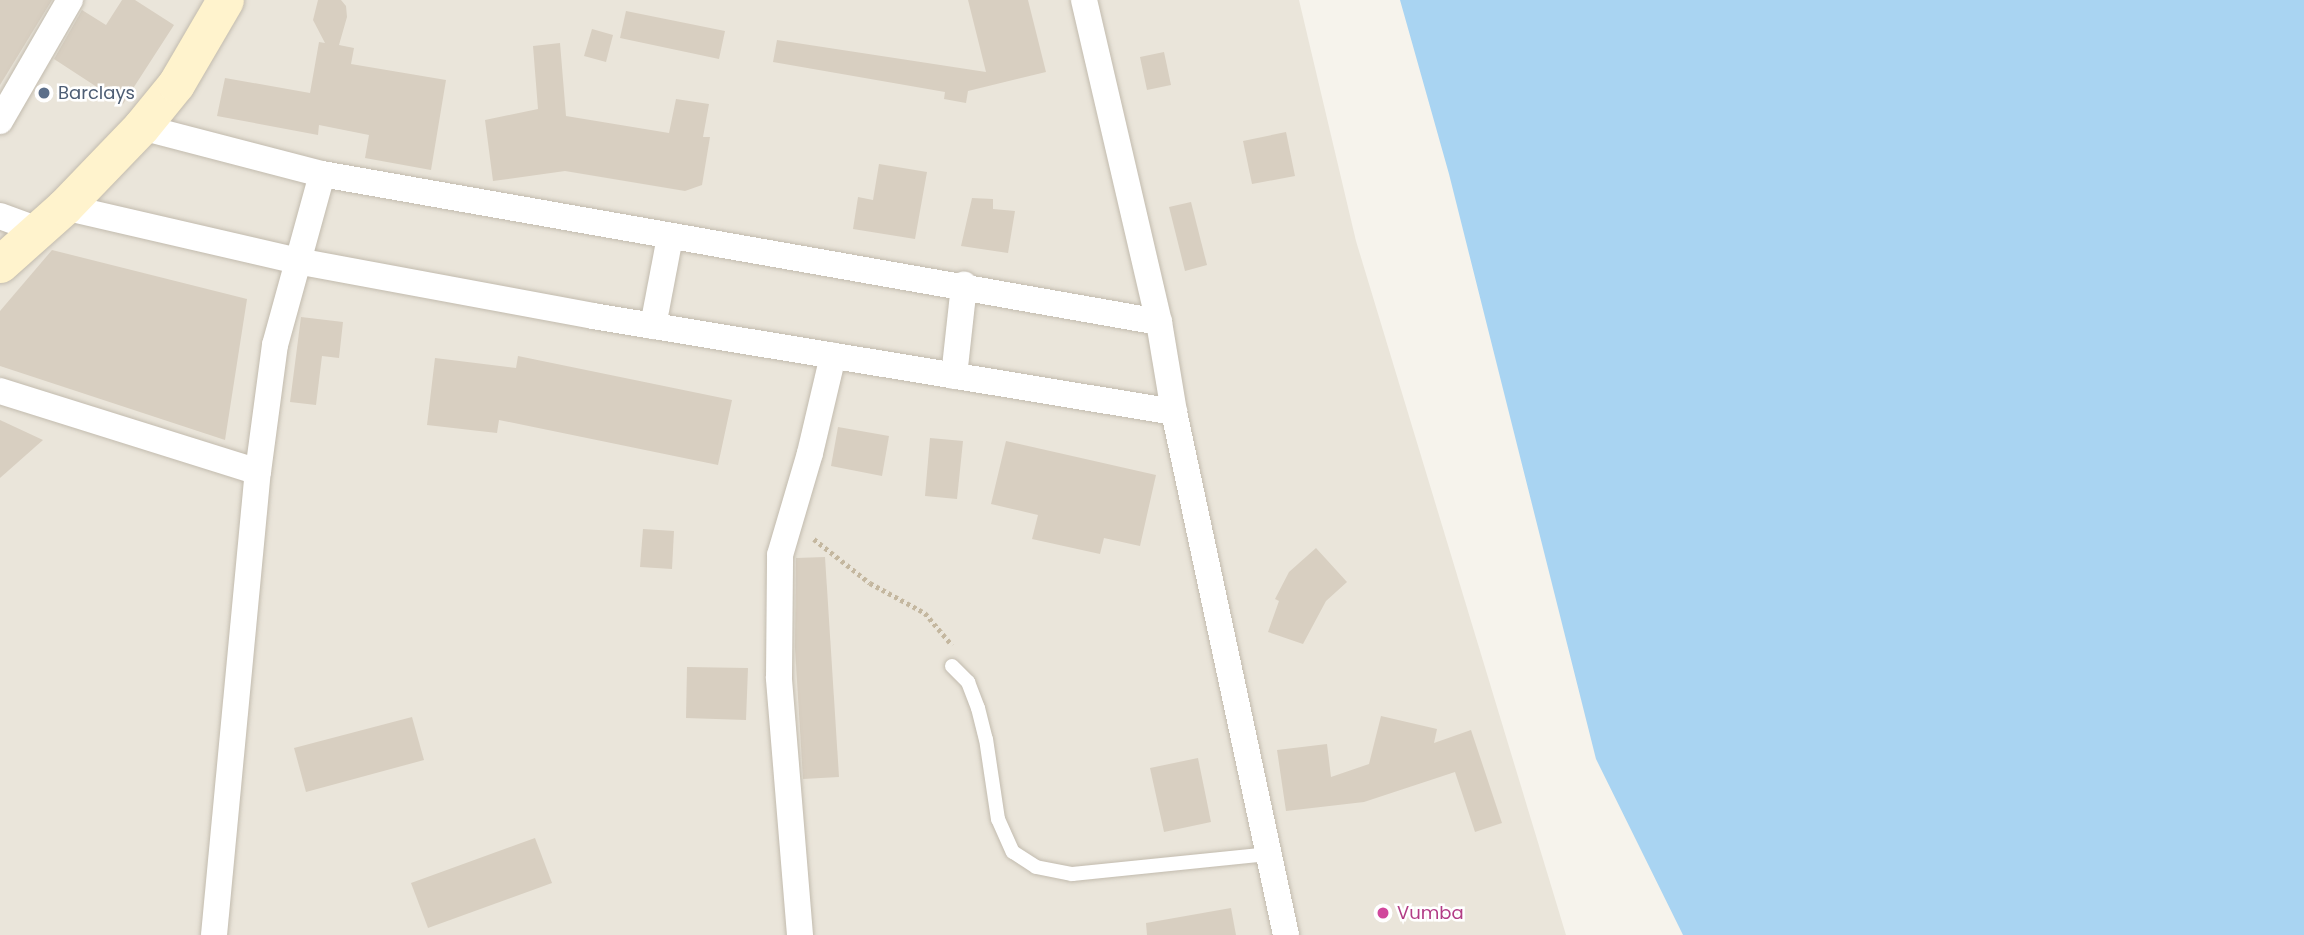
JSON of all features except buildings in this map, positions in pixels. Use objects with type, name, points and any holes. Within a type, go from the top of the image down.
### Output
[{"type":"street","points":[[0,121],[70,0]]},
{"type":"street","points":[[0,264],[51,219],[141,127],[176,84],[225,0]]},
{"type":"street","points":[[1084,0],[1159,322],[1174,412],[1286,935]]},
{"type":"street","points":[[141,127],[322,174],[670,237],[964,285],[1159,322]]},
{"type":"street","points":[[214,935],[258,472],[275,345],[322,174]]},
{"type":"street","points":[[0,216],[51,219],[653,326],[1174,412]]},
{"type":"street","points":[[653,326],[670,237]]},
{"type":"street","points":[[954,376],[964,285]]},
{"type":"street","points":[[800,935],[779,677],[780,555],[810,453],[833,356]]},
{"type":"street","points":[[0,391],[258,472]]},
{"type":"lane","points":[[952,666],[968,682],[978,708],[986,739],[998,819],[1013,852],[1036,867],[1072,874],[1268,854]]},
{"type":"path","points":[[789,524],[828,548],[870,583],[925,613],[952,641],[952,666]]},
{"type":"shaded area","points":[[0,0],[1299,0],[1356,241],[1566,935],[0,935]]},
{"type":"water","points":[[1400,0],[2304,0],[2304,935],[1683,935],[1596,759],[1449,174]]},
{"type":"place","name":"Barclays","points":[[44,93]]},
{"type":"place","name":"Vumba","points":[[1383,913]]}]
